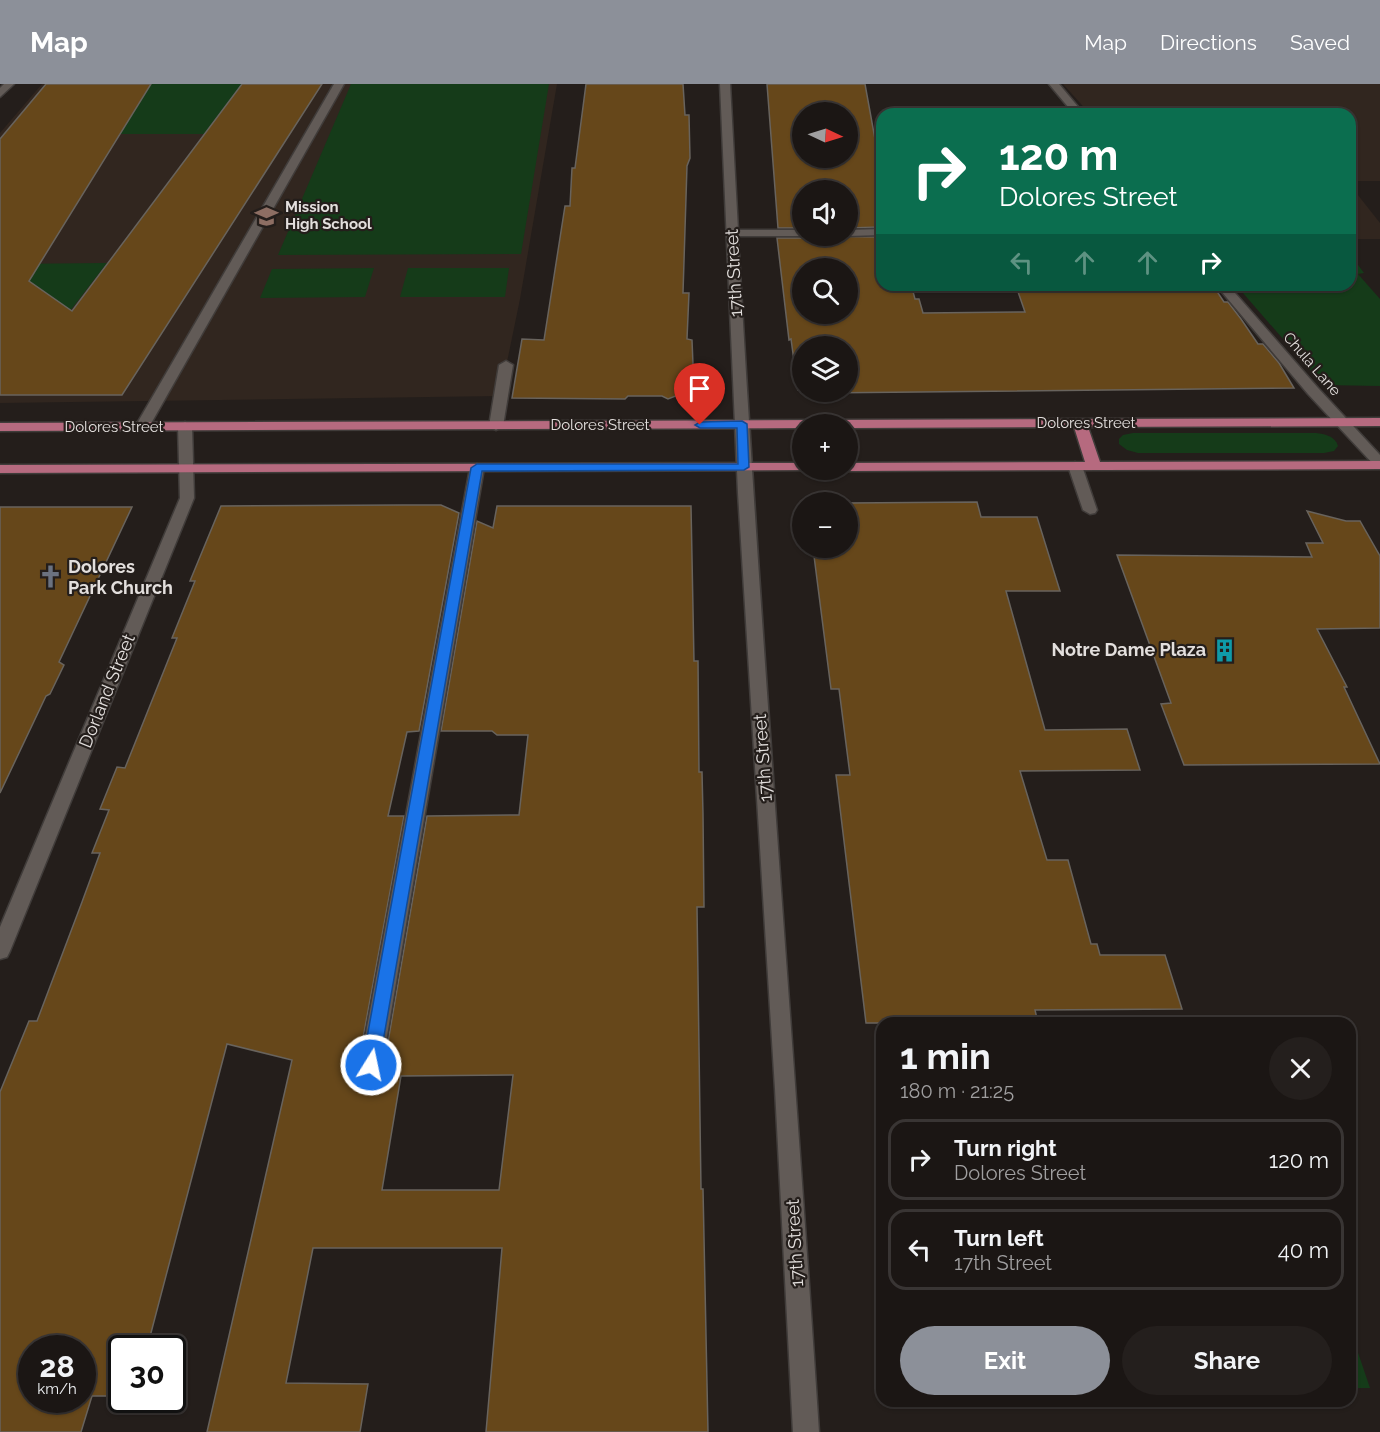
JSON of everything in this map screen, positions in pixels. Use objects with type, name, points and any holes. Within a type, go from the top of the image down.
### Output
[{"type":"main road","name":"Dolores Street","points":[[0,427],[1380,422]]},
{"type":"main road","points":[[1080,423],[1094,466]]},
{"type":"main road","points":[[858,467],[1380,464]]},
{"type":"main road","points":[[0,470],[792,467]]},
{"type":"street","points":[[0,94],[9,84]]},
{"type":"street","points":[[142,426],[339,84]]},
{"type":"street","name":"17th Street","points":[[725,84],[744,467],[806,1432]]},
{"type":"street","points":[[1054,84],[1074,108]]},
{"type":"street","points":[[858,232],[876,232]]},
{"type":"street","points":[[732,233],[792,233]]},
{"type":"street","name":"Chula Lane","points":[[1227,291],[1380,464]]},
{"type":"street","points":[[496,426],[506,365]]},
{"type":"street","name":"Dorland Street","points":[[0,951],[187,498],[185,426]]},
{"type":"street","points":[[1075,466],[1090,510]]},
{"type":"street","points":[[371,1065],[477,468]]},
{"type":"shaded area","name":"Mission High School","points":[[42,84],[557,84],[520,299],[500,396],[0,403],[0,133]]},
{"type":"shaded area","points":[[1063,84],[1380,84],[1380,181],[1356,181],[1356,108],[1085,108]]},
{"type":"shaded area","points":[[1356,193],[1380,223],[1380,239],[1356,239]]},
{"type":"green space","points":[[151,84],[242,84],[204,134],[90,134]]},
{"type":"green space","points":[[351,84],[549,84],[521,254],[278,255]]},
{"type":"green space","points":[[1356,262],[1364,273],[1358,274],[1380,299],[1380,386],[1323,385],[1241,291],[1356,291]]},
{"type":"green space","points":[[107,263],[50,337],[6,264]]},
{"type":"green space","points":[[374,268],[365,297],[260,298],[272,269]]},
{"type":"green space","points":[[408,268],[509,268],[505,297],[400,297]]},
{"type":"green space","points":[[1133,433],[1316,433],[1332,438],[1338,446],[1334,451],[1324,453],[1138,453],[1127,450],[1119,444],[1119,439],[1123,435]]},
{"type":"green space","points":[[1356,1347],[1370,1388],[1356,1388]]},
{"type":"building","points":[[46,84],[151,84],[29,281],[72,311],[242,84],[322,84],[122,395],[0,395],[0,139]]},
{"type":"building","points":[[586,84],[683,84],[685,115],[689,115],[690,158],[687,166],[683,293],[689,293],[687,339],[692,340],[694,389],[668,399],[662,396],[628,396],[625,399],[512,398],[522,339],[544,340],[565,206],[570,206],[572,168],[575,168]]},
{"type":"building","points":[[767,84],[865,84],[876,144],[876,227],[858,228],[858,180],[792,180],[792,228],[778,228]]},
{"type":"building","points":[[858,237],[876,237],[876,291],[913,291],[915,299],[919,299],[923,313],[1025,312],[1018,291],[1217,291],[1224,302],[1228,302],[1258,344],[1263,344],[1279,363],[1294,388],[858,393],[858,336],[792,336],[792,346],[791,339],[789,340],[777,238],[792,238],[792,246],[858,246]]},
{"type":"building","points":[[977,502],[981,517],[1037,517],[1060,591],[1006,591],[1045,730],[1127,729],[1140,770],[1020,771],[1047,860],[1068,860],[1091,944],[1097,944],[1100,955],[1165,955],[1182,1009],[1035,1010],[1037,1017],[876,1017],[876,1023],[866,1023],[836,775],[850,775],[839,689],[831,689],[814,558],[858,558],[858,503]]},
{"type":"building","points":[[441,505],[459,513],[419,731],[407,732],[388,816],[404,816],[358,1065],[361,1073],[370,1076],[380,1074],[384,1065],[427,816],[519,815],[528,735],[497,735],[492,731],[441,731],[477,521],[493,528],[497,506],[691,506],[694,661],[698,661],[699,772],[702,772],[703,814],[704,907],[697,907],[701,1189],[703,1189],[708,1432],[486,1432],[502,1248],[313,1248],[286,1383],[368,1384],[360,1432],[207,1432],[292,1060],[227,1044],[150,1335],[108,1335],[108,1396],[96,1396],[96,1335],[18,1335],[18,1413],[87,1413],[81,1432],[0,1432],[0,1092],[29,1021],[37,1021],[82,902],[100,853],[92,853],[109,810],[100,809],[117,767],[125,768],[177,638],[172,638],[195,581],[190,581],[221,506]],"holes":[[[513,1075],[499,1190],[382,1190],[401,1076]]]},
{"type":"building","name":"Dolores Park Church","points":[[0,507],[132,507],[59,662],[64,665],[50,694],[46,696],[0,793]]},
{"type":"building","name":"Notre Dame Plaza","points":[[1307,511],[1346,521],[1360,521],[1380,556],[1380,628],[1317,629],[1347,687],[1344,687],[1380,764],[1184,765],[1161,704],[1171,703],[1117,555],[1312,557],[1306,543],[1323,543]]},
{"type":"place","name":"Mission High School","points":[[267,216]]},
{"type":"place","name":"Dolores Park Church","points":[[50,577]]},
{"type":"place","name":"Notre Dame Plaza","points":[[1224,650]]},
{"type":"route","points":[[371,1065],[477,468],[744,467],[742,424],[700,425]]}]
